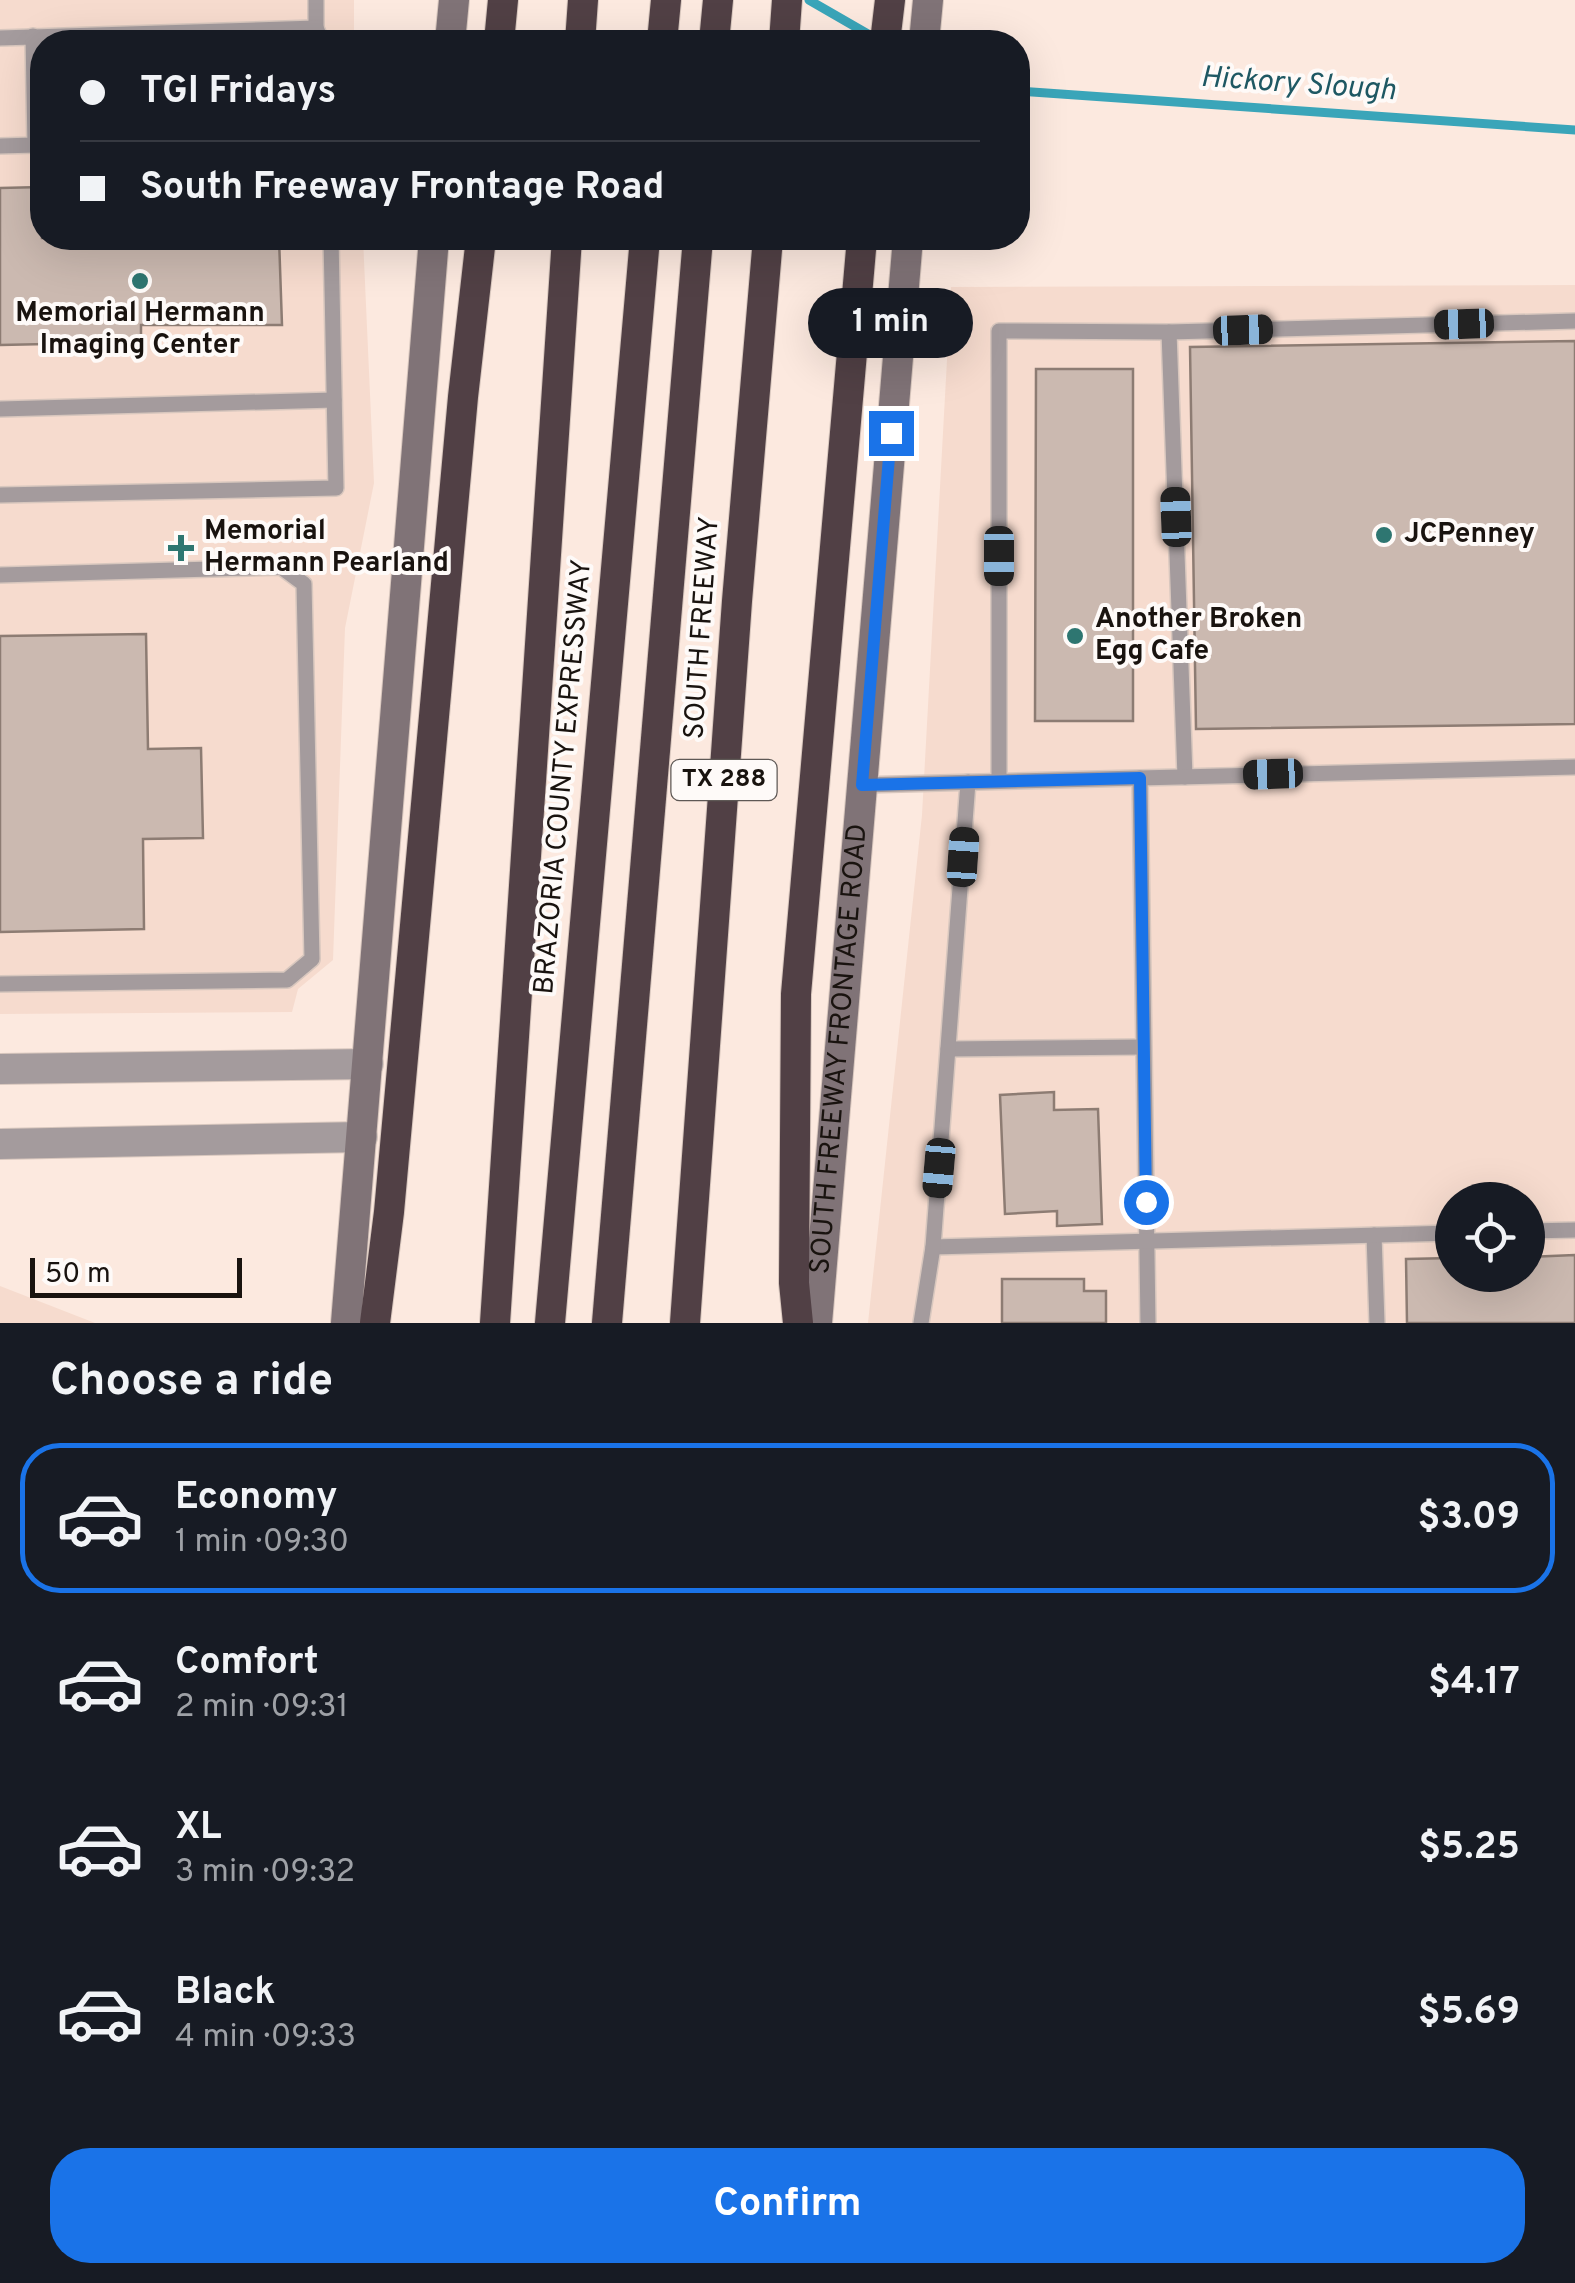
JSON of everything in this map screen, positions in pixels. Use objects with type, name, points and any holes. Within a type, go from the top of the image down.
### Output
[{"type":"highway","points":[[500,30],[503,0]]},
{"type":"highway","points":[[663,30],[666,0]]},
{"type":"highway","points":[[715,30],[718,0]]},
{"type":"highway","points":[[785,30],[788,0]]},
{"type":"highway","points":[[886,30],[890,0]]},
{"type":"highway","points":[[375,1323],[391,1192],[480,250]]},
{"type":"highway","points":[[495,1323],[566,250]]},
{"type":"highway","name":"BRAZORIA COUNTY EXPRESSWAY","points":[[550,1323],[644,250]]},
{"type":"highway","points":[[607,1323],[697,250]]},
{"type":"highway","name":"SOUTH FREEWAY","points":[[685,1323],[767,250]]},
{"type":"highway","points":[[798,1323],[794,1282],[796,994],[861,250]]},
{"type":"main road","points":[[451,30],[454,0]]},
{"type":"main road","points":[[925,30],[928,0]]},
{"type":"main road","points":[[346,1323],[433,250]]},
{"type":"main road","name":"SOUTH FREEWAY FRONTAGE ROAD","points":[[817,1323],[907,250]]},
{"type":"street","points":[[0,1070],[368,1064]]},
{"type":"street","points":[[0,1144],[362,1137]]},
{"type":"lane","points":[[316,0],[319,30]]},
{"type":"lane","points":[[0,38],[30,36]]},
{"type":"lane","points":[[0,146],[30,145]]},
{"type":"lane","points":[[0,495],[336,488],[331,250]]},
{"type":"lane","points":[[999,781],[999,332],[1169,332],[1575,321]]},
{"type":"lane","points":[[1169,332],[1185,776]]},
{"type":"lane","points":[[0,409],[334,400]]},
{"type":"lane","points":[[0,575],[281,568],[304,584],[312,959],[287,980],[0,984]]},
{"type":"lane","points":[[862,785],[1575,767]]},
{"type":"lane","points":[[1140,778],[1148,1323]]},
{"type":"lane","points":[[921,1323],[932,1247],[968,782]]},
{"type":"lane","points":[[948,1049],[1144,1046]]},
{"type":"lane","points":[[1545,1231],[1575,1230]]},
{"type":"lane","points":[[932,1247],[1435,1234]]},
{"type":"lane","points":[[1374,1235],[1377,1323]]},
{"type":"shaded area","name":"Memorial Hermann Pearland","points":[[0,0],[354,0],[354,30],[30,30],[30,250],[364,250],[374,483],[345,628],[333,960],[298,989],[292,1012],[0,1014]]},
{"type":"shaded area","points":[[1575,285],[1575,1323],[868,1323],[922,815],[951,287]]},
{"type":"shaded area","points":[[0,1286],[95,1323],[0,1323]]},
{"type":"building","name":"Memorial Hermann Imaging Center","points":[[30,187],[30,250],[279,250],[282,325],[141,325],[141,342],[0,345],[0,188]]},
{"type":"building","name":"JCPenney","points":[[1575,341],[1575,724],[1196,729],[1190,347]]},
{"type":"building","points":[[1036,369],[1133,369],[1133,721],[1035,721]]},
{"type":"building","points":[[146,634],[148,749],[201,748],[203,838],[143,839],[144,929],[0,932],[0,636]]},
{"type":"building","points":[[1054,1092],[1054,1110],[1098,1109],[1102,1224],[1057,1226],[1057,1211],[1005,1214],[1000,1095]]},
{"type":"building","points":[[1575,1255],[1575,1323],[1407,1323],[1406,1259],[1435,1258],[1435,1292],[1545,1292],[1545,1256]]},
{"type":"building","points":[[1002,1279],[1084,1279],[1084,1291],[1106,1291],[1106,1323],[1002,1323]]},
{"type":"waterway","name":"Hickory Slough","points":[[809,0],[861,30]]},
{"type":"waterway","name":"Hickory Slough","points":[[1030,92],[1575,130]]},
{"type":"place","name":"Memorial Hermann Imaging Center","points":[[140,281]]},
{"type":"place","name":"JCPenney","points":[[1384,535]]},
{"type":"place","name":"Memorial Hermann Pearland","points":[[181,548]]},
{"type":"place","name":"Another Broken Egg Cafe","points":[[1075,636]]},
{"type":"route","points":[[891,433],[862,785],[1140,778],[1146,1202]]}]
